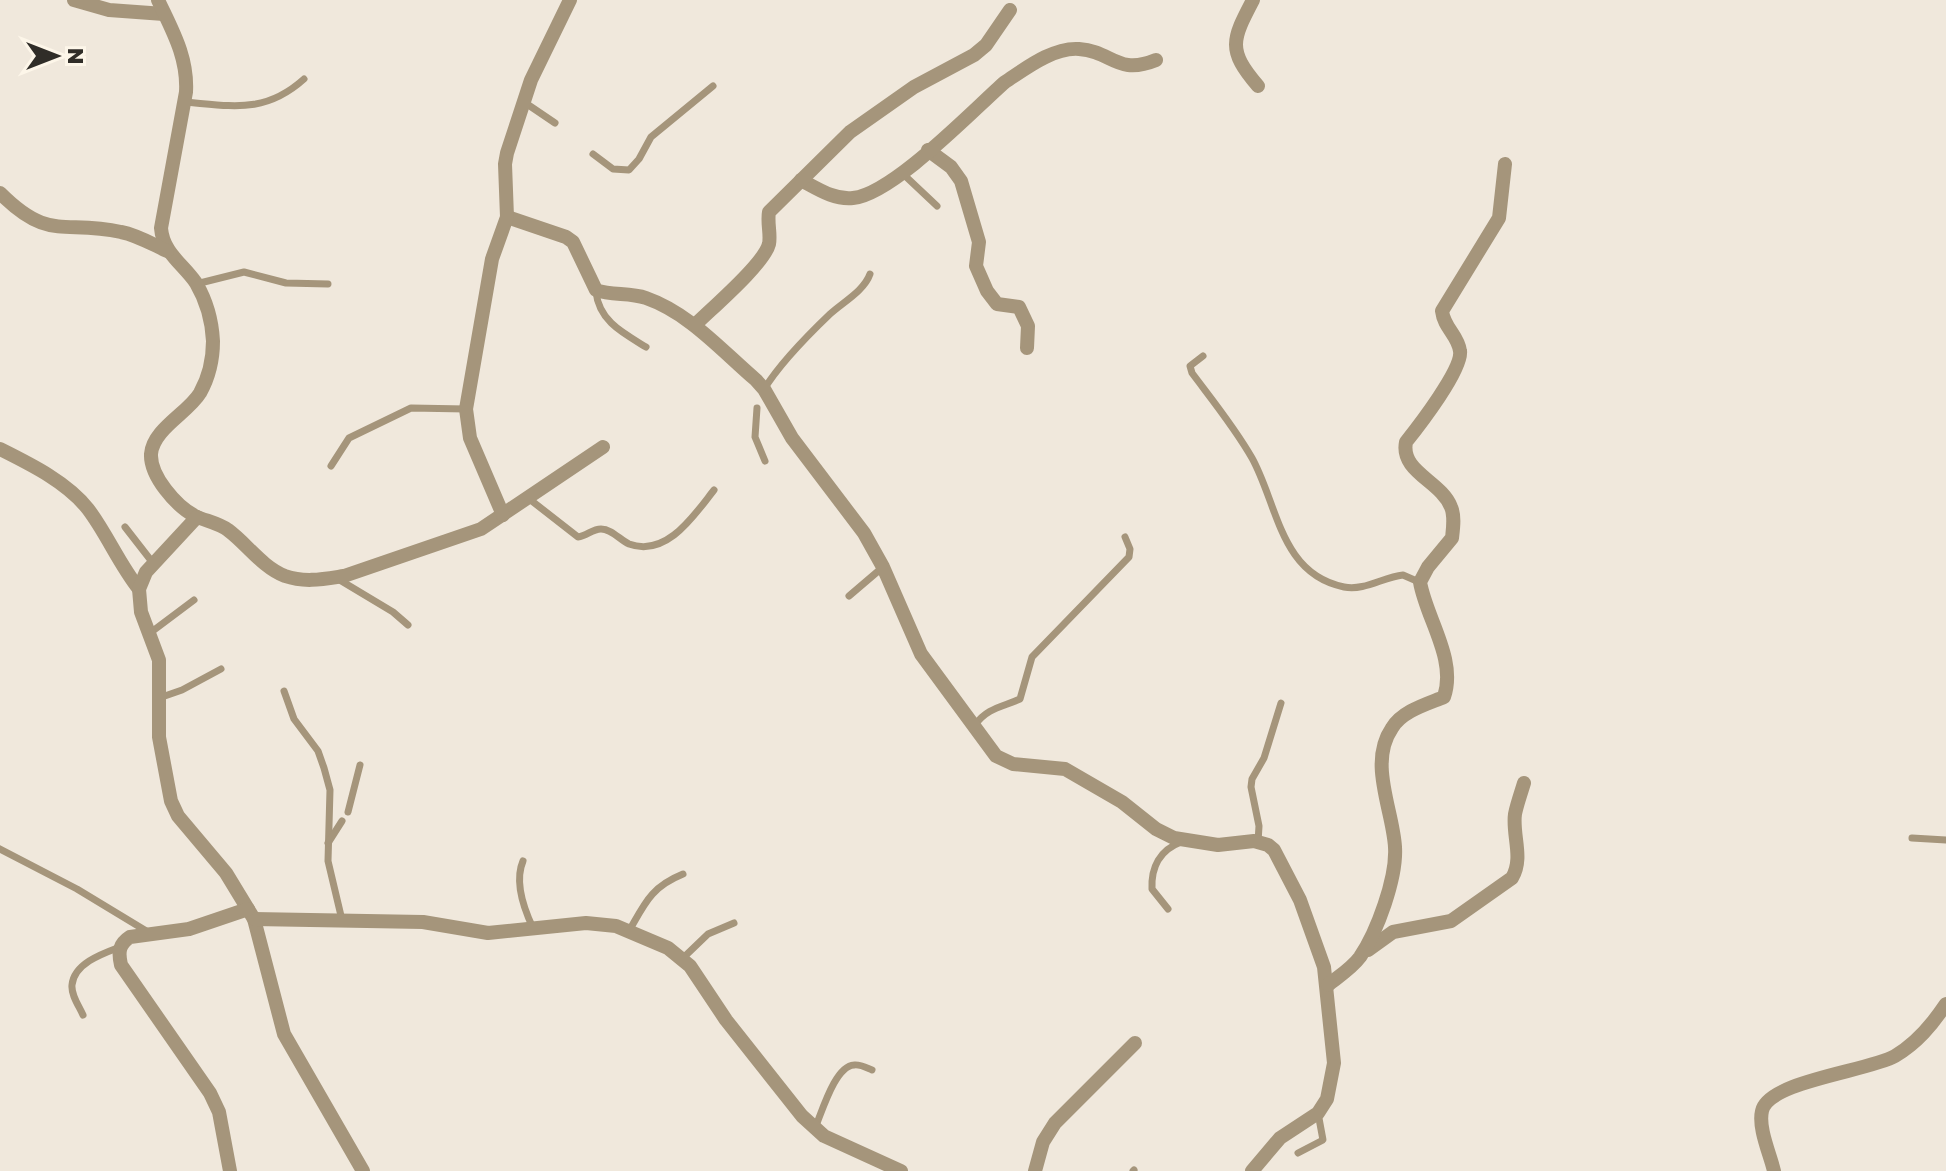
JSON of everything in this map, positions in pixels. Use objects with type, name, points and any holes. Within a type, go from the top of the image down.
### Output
[{"type":"street","points":[[74,0],[109,10],[164,14]]},
{"type":"street","points":[[158,0],[183,53],[187,73],[161,228],[162,241],[196,284],[208,310],[213,341],[210,371],[199,395],[156,440],[151,452],[159,480],[187,511],[220,524],[283,575],[301,580],[336,577],[462,537],[503,515],[603,447]]},
{"type":"street","points":[[503,515],[470,438],[466,409],[492,259],[507,217],[505,164],[531,80],[570,0]]},
{"type":"street","points":[[1253,0],[1235,40],[1242,67],[1258,86]]},
{"type":"street","points":[[695,325],[764,253],[769,245],[769,212],[801,180],[850,132],[914,87],[974,55],[986,45],[1010,10]]},
{"type":"street","points":[[801,180],[824,193],[842,198],[858,198],[883,187],[1005,82],[1068,49],[1081,49],[1133,67],[1156,60]]},
{"type":"street","points":[[928,150],[951,167],[961,181],[977,234],[978,273],[997,304],[1019,307],[1028,326],[1027,348]]},
{"type":"street","points":[[1359,958],[1372,934],[1393,878],[1395,847],[1382,762],[1391,728],[1405,715],[1444,697],[1446,693],[1442,652],[1420,582],[1452,538],[1454,525],[1451,507],[1438,489],[1408,462],[1406,442],[1440,395],[1460,358],[1458,344],[1445,326],[1442,311],[1499,218],[1505,164]]},
{"type":"street","points":[[0,193],[17,210],[37,223],[62,228],[119,231],[168,251]]},
{"type":"street","points":[[507,217],[573,242],[596,290],[645,298],[695,325],[762,393],[864,533],[883,567],[921,654],[996,756],[1004,762],[1065,769],[1122,802],[1164,834],[1218,845],[1258,842],[1274,850],[1300,900],[1324,967],[1328,985],[1333,1072],[1327,1099],[1318,1113],[1280,1138],[1252,1171]]},
{"type":"street","points":[[0,449],[69,490],[87,508],[139,589]]},
{"type":"street","points":[[197,517],[146,572],[139,589],[141,612],[159,660],[159,737],[171,801],[178,816],[226,873],[251,914],[284,1034],[363,1171]]},
{"type":"street","points":[[1328,985],[1387,934],[1451,921],[1512,878],[1517,870],[1515,815],[1524,783]]},
{"type":"street","points":[[230,1171],[219,1112],[210,1093],[121,965],[120,947],[130,937],[189,929],[251,914],[343,921],[423,922],[488,933],[601,923],[629,931],[683,958],[726,1020],[802,1116],[824,1136],[901,1171]]},
{"type":"street","points":[[1774,1171],[1761,1119],[1762,1108],[1768,1100],[1809,1081],[1875,1065],[1893,1057],[1913,1044],[1932,1025],[1946,1004]]},
{"type":"street","points":[[1035,1171],[1043,1142],[1055,1123],[1135,1043]]},
{"type":"lane","points":[[184,102],[253,107],[267,103],[304,79]]},
{"type":"lane","points":[[593,154],[613,169],[629,170],[651,137],[713,86]]},
{"type":"lane","points":[[524,102],[555,123]]},
{"type":"lane","points":[[902,173],[937,206]]},
{"type":"lane","points":[[196,284],[244,272],[286,283],[328,284]]},
{"type":"lane","points":[[762,393],[815,328],[864,286],[870,274]]},
{"type":"lane","points":[[596,290],[601,312],[608,321],[646,347]]},
{"type":"lane","points":[[1203,356],[1190,366],[1192,373],[1240,437],[1255,463],[1285,540],[1303,567],[1320,578],[1344,587],[1364,587],[1403,575],[1420,582]]},
{"type":"lane","points":[[331,466],[349,438],[411,408],[466,409]]},
{"type":"lane","points":[[757,408],[755,437],[765,461]]},
{"type":"lane","points":[[528,498],[578,537],[593,530],[606,529],[628,543],[647,545],[679,533],[714,490]]},
{"type":"lane","points":[[125,527],[154,563]]},
{"type":"lane","points":[[974,727],[994,708],[1020,699],[1032,657],[1129,557],[1130,549],[1125,537]]},
{"type":"lane","points":[[849,596],[883,567]]},
{"type":"lane","points":[[336,577],[393,612],[408,625]]},
{"type":"lane","points":[[150,633],[194,600]]},
{"type":"lane","points":[[159,698],[182,690],[221,669]]},
{"type":"lane","points":[[284,691],[294,719],[318,751],[324,768],[330,800],[327,844],[343,921]]},
{"type":"lane","points":[[1258,842],[1259,826],[1252,779],[1264,758],[1281,703]]},
{"type":"lane","points":[[348,812],[360,765]]},
{"type":"lane","points":[[327,844],[342,821]]},
{"type":"lane","points":[[1912,838],[1946,840]]},
{"type":"lane","points":[[1168,909],[1152,889],[1154,870],[1166,849],[1187,840]]},
{"type":"lane","points":[[0,849],[77,889],[151,934]]},
{"type":"lane","points":[[523,861],[519,874],[523,902],[533,928]]},
{"type":"lane","points":[[629,931],[654,890],[683,874]]},
{"type":"lane","points":[[683,958],[708,934],[734,923]]},
{"type":"lane","points":[[83,1015],[73,992],[74,979],[92,958],[120,947]]},
{"type":"lane","points":[[815,1128],[834,1082],[844,1068],[856,1064],[872,1070]]},
{"type":"lane","points":[[1298,1153],[1323,1140],[1318,1113]]}]
